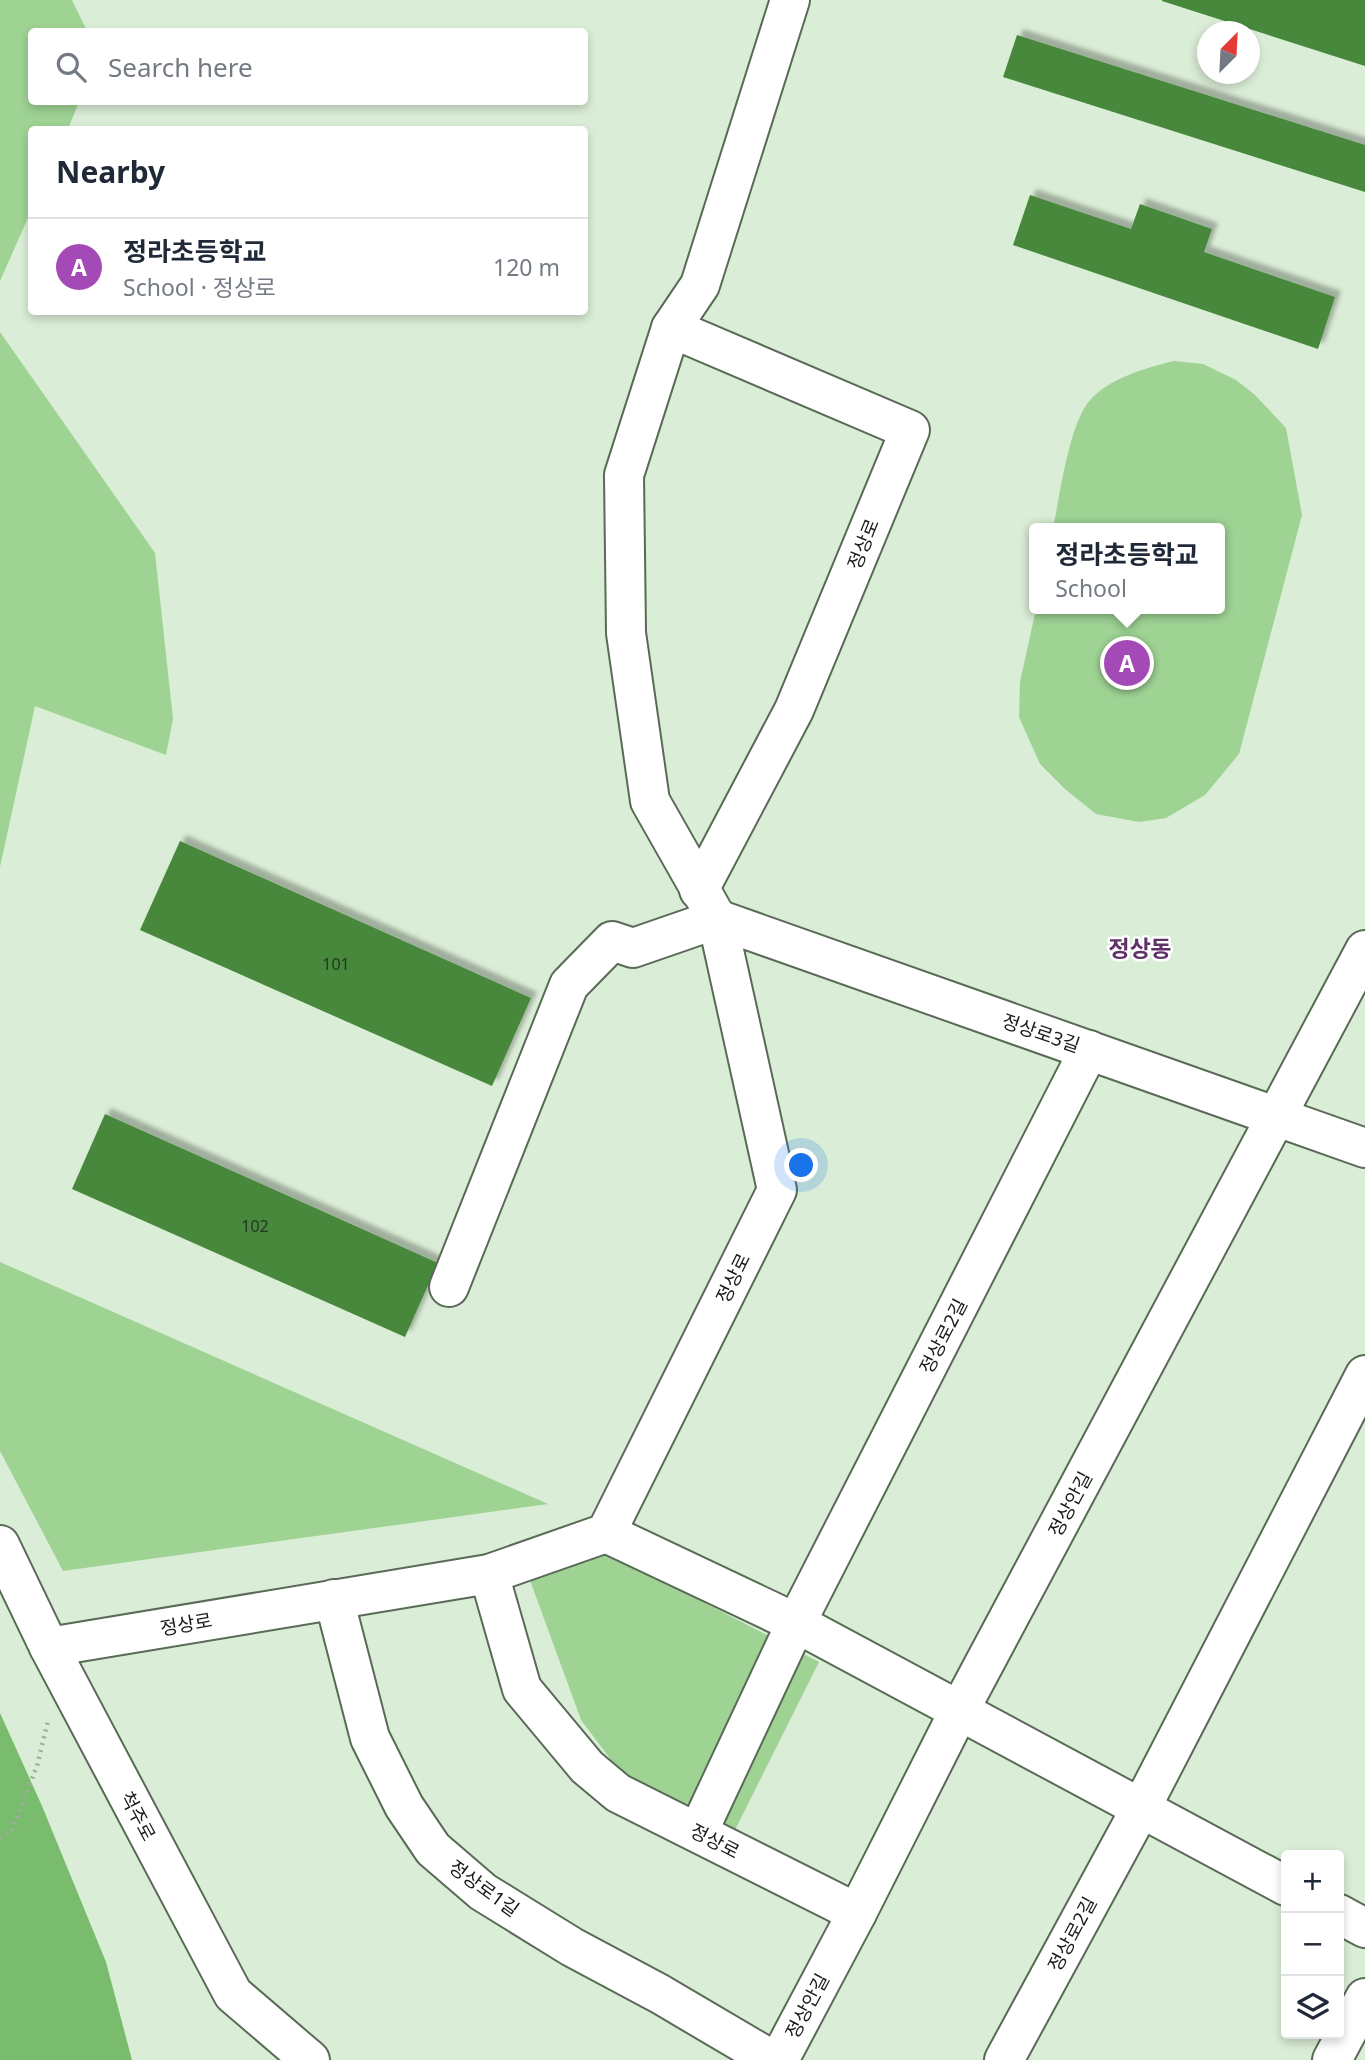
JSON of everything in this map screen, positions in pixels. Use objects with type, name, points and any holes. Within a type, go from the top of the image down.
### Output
[{"type":"street","name":"정상로","points":[[49,1647],[489,1574],[606,1533],[777,1190],[708,904],[650,801],[626,633],[624,475],[671,328],[700,285],[790,0]]},
{"type":"street","name":"정상로","points":[[671,328],[909,430],[794,710],[708,904]]},
{"type":"street","name":"정상로3길","points":[[708,904],[1089,1050],[1365,1147]]},
{"type":"street","points":[[449,1287],[569,985],[612,941],[633,948],[708,904]]},
{"type":"street","name":"정상안길","points":[[779,2060],[959,1711],[1365,950]]},
{"type":"street","name":"정상로2길","points":[[698,1832],[796,1623],[1089,1050]]},
{"type":"street","name":"정상로2길","points":[[1004,2060],[1141,1808],[1365,1375]]},
{"type":"street","points":[[606,1533],[796,1623],[1281,1883]]},
{"type":"street","name":"척주로","points":[[0,1545],[49,1647],[233,1994],[310,2060]]},
{"type":"street","name":"정상로","points":[[489,1574],[522,1689],[587,1767],[618,1793],[857,1913]]},
{"type":"street","name":"정상로1길","points":[[334,1599],[370,1738],[404,1806],[433,1849],[483,1892],[505,1906],[772,2060]]},
{"type":"street","points":[[1344,1917],[1365,1928]]},
{"type":"street","points":[[1332,2060],[1365,1997]]},
{"type":"path","points":[[0,1838],[11,1832],[37,1766],[47,1722],[71,1689]]},
{"type":"green space","points":[[0,0],[72,0],[86,28],[28,28],[28,105],[78,105],[69,126],[28,126],[28,218],[0,281]]},
{"type":"green space","points":[[0,332],[155,553],[173,719],[166,755],[35,706],[0,867]]},
{"type":"green space","points":[[1174,361],[1203,364],[1236,380],[1255,395],[1286,428],[1302,515],[1239,754],[1205,795],[1166,818],[1139,822],[1096,814],[1066,790],[1040,764],[1019,717],[1020,682],[1035,614],[1225,614],[1225,523],[1054,523],[1071,441],[1083,410],[1099,391],[1141,370]]},
{"type":"green space","points":[[0,1262],[548,1504],[63,1571],[0,1451]]},
{"type":"green space","points":[[602,1550],[819,1662],[717,1866],[694,1854],[660,1825],[581,1720],[523,1561]]},
{"type":"green space","points":[[0,1713],[42,1806],[106,1962],[132,2060],[0,2060]]},
{"type":"building","points":[[1365,0],[1365,66],[1260,32],[1260,21],[1224,21],[1162,1]]},
{"type":"building","points":[[1017,35],[1365,145],[1365,192],[1003,77]]},
{"type":"building","points":[[1030,195],[1131,229],[1140,204],[1212,229],[1204,252],[1335,297],[1318,349],[1013,245]]},
{"type":"building","points":[[180,841],[531,998],[492,1086],[140,930]]},
{"type":"building","points":[[105,1114],[438,1263],[405,1337],[72,1189]]},
{"type":"place","name":"정라초등학교","points":[[1127,663]]},
{"type":"district","name":"정상동","points":[[1140,948]]}]
